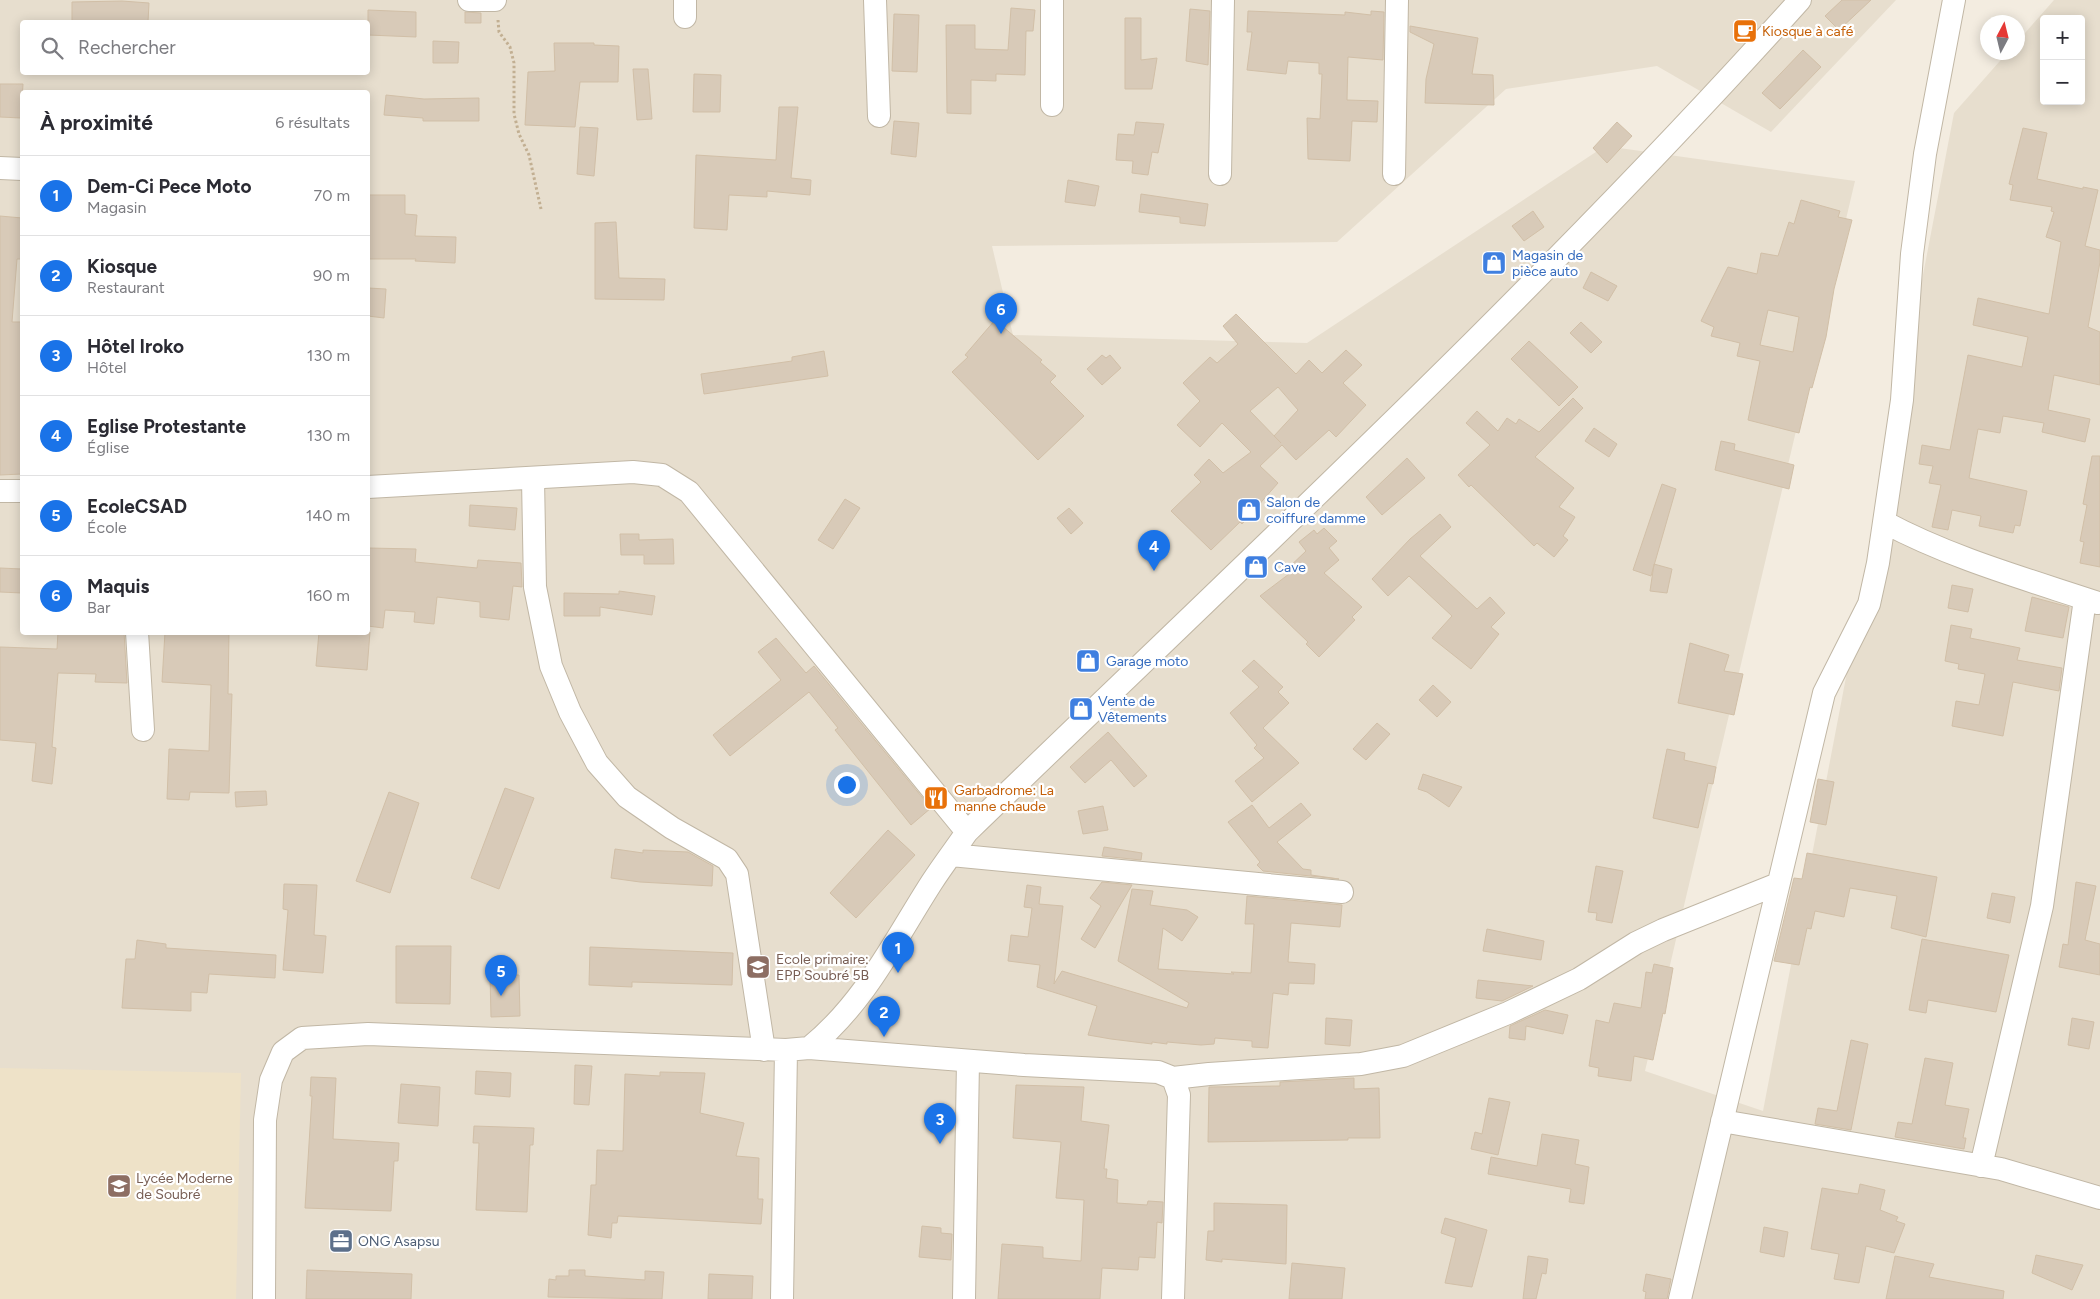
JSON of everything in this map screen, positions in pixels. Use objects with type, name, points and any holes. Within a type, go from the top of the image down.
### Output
[{"type":"street","points":[[469,0],[495,1]]},
{"type":"street","points":[[875,0],[879,116]]},
{"type":"street","points":[[1052,0],[1052,105]]},
{"type":"street","points":[[1220,174],[1223,0]]},
{"type":"street","points":[[1394,174],[1397,0]]},
{"type":"street","points":[[809,1048],[835,1025],[855,1003],[967,832],[1454,361],[1707,101],[1800,0]]},
{"type":"street","points":[[1680,1299],[1824,693],[1869,604],[1884,522],[1902,400],[1912,254],[1925,154],[1954,0]]},
{"type":"street","points":[[0,168],[20,169]]},
{"type":"street","points":[[370,487],[633,472],[662,475],[689,492],[967,832]]},
{"type":"street","points":[[533,479],[536,587],[551,666],[570,712],[597,763],[627,797],[672,828],[726,859],[737,874],[764,1050]]},
{"type":"street","points":[[0,491],[20,491]]},
{"type":"street","points":[[1884,522],[1909,536],[1976,562],[2092,601],[2042,906],[1980,1166]]},
{"type":"street","points":[[137,635],[143,730]]},
{"type":"street","points":[[951,854],[1342,892]]},
{"type":"street","points":[[264,1299],[265,1120],[270,1080],[284,1052],[302,1038],[368,1034],[764,1050],[809,1048],[968,1061],[1148,1071],[1158,1072],[1173,1078],[1361,1064],[1403,1056],[1508,1013],[1579,979],[1636,943],[1663,930],[1778,884]]},
{"type":"street","points":[[782,1299],[786,1050]]},
{"type":"street","points":[[964,1299],[968,1061]]},
{"type":"street","points":[[1173,1078],[1179,1094],[1173,1299]]},
{"type":"street","points":[[1722,1121],[2001,1169],[2100,1198]]},
{"type":"path","points":[[495,1],[499,32],[510,47],[514,63],[514,114],[519,134],[529,155],[541,209]]},
{"type":"shaded area","points":[[0,0],[1896,0],[1771,132],[1657,66],[1506,89],[1337,242],[992,246],[1013,335],[1307,343],[1605,146],[1855,181],[1645,1071],[1763,1111],[1954,113],[2001,60],[2025,60],[2025,33],[2040,16],[2040,105],[2085,105],[2085,15],[2041,15],[2054,0],[2100,0],[2100,1299],[0,1299]]},
{"type":"shaded area","name":"Lycée Moderne de Soubré","points":[[0,1068],[241,1073],[236,1299],[0,1299]]},
{"type":"building","points":[[1842,0],[1871,0],[1839,30],[1825,16]]},
{"type":"building","points":[[122,1],[149,3],[148,20],[72,20],[72,2]]},
{"type":"building","points":[[1011,8],[1035,10],[1033,31],[1026,31],[1025,75],[996,74],[996,81],[971,80],[971,114],[947,113],[946,25],[975,25],[975,49],[1008,50]]},
{"type":"building","points":[[1190,9],[1210,11],[1208,65],[1186,61]]},
{"type":"building","points":[[368,10],[416,12],[416,37],[370,35],[370,20],[368,20]]},
{"type":"building","points":[[1248,11],[1345,15],[1345,12],[1371,15],[1371,11],[1384,12],[1383,60],[1348,57],[1347,100],[1378,101],[1377,122],[1352,121],[1350,161],[1308,159],[1307,118],[1320,119],[1322,74],[1319,74],[1319,63],[1288,61],[1286,74],[1247,70],[1252,32],[1247,32]]},
{"type":"building","points":[[465,12],[481,13],[481,23],[465,23]]},
{"type":"building","points":[[894,14],[919,15],[917,72],[892,71]]},
{"type":"building","points":[[1125,18],[1141,18],[1141,60],[1157,58],[1152,89],[1125,89]]},
{"type":"building","points":[[1410,26],[1478,38],[1472,74],[1493,75],[1494,105],[1425,103],[1426,79],[1434,44],[1410,32]]},
{"type":"building","points":[[433,41],[459,42],[458,63],[433,63]]},
{"type":"building","points":[[554,43],[594,43],[594,45],[619,46],[618,82],[580,82],[575,127],[525,125],[528,72],[555,71]]},
{"type":"building","points":[[1803,50],[1821,67],[1780,109],[1762,93]]},
{"type":"building","points":[[633,69],[648,69],[652,119],[637,120]]},
{"type":"building","points":[[694,74],[721,75],[720,112],[693,112]]},
{"type":"building","points":[[0,84],[23,84],[23,90],[20,90],[20,118],[0,117]]},
{"type":"building","points":[[386,95],[424,99],[479,98],[479,121],[423,121],[423,118],[384,115]]},
{"type":"building","points":[[779,107],[798,107],[791,178],[811,180],[810,195],[767,191],[767,197],[729,195],[727,230],[694,228],[696,155],[776,160]]},
{"type":"building","points":[[894,121],[919,123],[916,157],[891,154]]},
{"type":"building","points":[[1136,122],[1164,124],[1158,153],[1152,152],[1148,175],[1132,173],[1133,161],[1116,160],[1118,134],[1134,135]]},
{"type":"building","points":[[1617,122],[1632,136],[1607,163],[1593,148]]},
{"type":"building","points":[[580,127],[598,128],[594,176],[577,174]]},
{"type":"building","points":[[2023,128],[2047,133],[2037,179],[2083,189],[2083,187],[2098,190],[2085,246],[2100,250],[2100,262],[2088,327],[2100,332],[2100,385],[2054,375],[2048,410],[2090,419],[2085,442],[2042,432],[2044,423],[2003,416],[2000,433],[1978,429],[1969,478],[2027,491],[2020,526],[2015,525],[2013,533],[1979,526],[1981,516],[1952,510],[1948,530],[1932,527],[1941,485],[1929,483],[1933,466],[1919,464],[1922,445],[1950,450],[1968,355],[2022,367],[2028,337],[1973,325],[1978,298],[2049,314],[2061,242],[2046,237],[2054,212],[2051,211],[2052,207],[2010,200],[2013,185],[2009,184]]},
{"type":"building","points":[[1068,180],[1099,186],[1095,206],[1065,202]]},
{"type":"building","points":[[1141,194],[1208,204],[1205,226],[1180,223],[1180,217],[1139,212]]},
{"type":"building","points":[[370,195],[405,195],[405,214],[417,215],[415,236],[456,237],[455,263],[415,261],[416,259],[370,259]]},
{"type":"building","points":[[1801,200],[1840,211],[1838,217],[1852,220],[1834,289],[1826,337],[1812,388],[1810,387],[1799,433],[1748,420],[1760,361],[1737,356],[1740,343],[1711,336],[1714,327],[1701,321],[1728,267],[1757,274],[1761,253],[1778,256],[1789,222],[1794,224]],"holes":[[[1768,310],[1799,317],[1793,352],[1760,345]]]},
{"type":"building","points":[[1533,211],[1544,227],[1524,241],[1512,226]]},
{"type":"building","points":[[0,216],[20,218],[20,259],[17,259],[12,322],[20,322],[20,474],[0,475]]},
{"type":"building","points":[[616,222],[619,278],[665,279],[664,300],[595,299],[595,223]]},
{"type":"building","points":[[1591,272],[1617,286],[1608,301],[1583,288]]},
{"type":"building","points":[[370,288],[386,289],[384,318],[370,316]]},
{"type":"building","points":[[1236,314],[1296,374],[1309,360],[1322,373],[1346,350],[1362,365],[1343,383],[1366,405],[1336,437],[1329,430],[1296,460],[1282,445],[1260,466],[1278,483],[1242,524],[1240,522],[1211,550],[1171,511],[1201,482],[1194,475],[1209,459],[1223,473],[1251,452],[1222,423],[1200,447],[1177,425],[1200,401],[1183,383],[1210,357],[1217,363],[1238,344],[1223,326]],"holes":[[[1278,387],[1298,410],[1274,436],[1250,411]]]},
{"type":"building","points":[[995,320],[1042,360],[1040,362],[1056,376],[1050,382],[1084,416],[1038,460],[952,372],[968,357],[965,355]]},
{"type":"building","points":[[1581,322],[1602,342],[1591,353],[1570,333]]},
{"type":"building","points":[[1529,341],[1578,387],[1559,406],[1511,359]]},
{"type":"building","points":[[824,351],[828,376],[704,394],[701,374],[792,361],[792,357]]},
{"type":"building","points":[[1102,355],[1106,358],[1110,355],[1121,368],[1102,385],[1087,369]]},
{"type":"building","points":[[1573,398],[1583,408],[1535,457],[1574,488],[1559,507],[1575,517],[1563,536],[1568,540],[1554,557],[1537,543],[1534,546],[1471,485],[1469,487],[1458,475],[1490,445],[1466,423],[1477,411],[1498,431],[1507,418],[1516,424],[1519,419],[1539,432]]},
{"type":"building","points":[[1594,428],[1617,444],[1609,457],[1585,441]]},
{"type":"building","points":[[1721,441],[1735,444],[1734,450],[1794,465],[1789,489],[1715,470]]},
{"type":"building","points":[[2092,456],[2100,456],[2100,567],[2080,563],[2084,542],[2080,541],[2087,505],[2083,504]]},
{"type":"building","points":[[1407,458],[1425,478],[1382,515],[1366,497]]},
{"type":"building","points":[[1662,484],[1676,489],[1651,576],[1633,570]]},
{"type":"building","points":[[845,499],[860,508],[833,549],[818,540]]},
{"type":"building","points":[[470,505],[517,508],[515,530],[469,526]]},
{"type":"building","points":[[1069,508],[1083,523],[1071,534],[1057,518]]},
{"type":"building","points":[[1440,514],[1451,527],[1420,556],[1477,609],[1490,597],[1505,613],[1491,627],[1499,634],[1471,669],[1432,638],[1452,616],[1409,576],[1388,596],[1372,579],[1410,539]]},
{"type":"building","points":[[1324,528],[1337,541],[1329,548],[1339,560],[1324,573],[1362,607],[1352,617],[1355,620],[1319,657],[1306,644],[1308,642],[1260,596],[1289,574],[1285,571],[1306,551],[1299,542],[1314,530],[1317,534]]},
{"type":"building","points":[[620,534],[639,534],[639,540],[673,539],[674,564],[644,564],[644,555],[621,555]]},
{"type":"building","points":[[370,548],[416,549],[415,562],[477,568],[478,560],[521,563],[522,587],[513,586],[509,620],[480,617],[480,602],[437,597],[434,624],[414,622],[415,612],[385,610],[383,628],[370,626]]},
{"type":"building","points":[[1654,564],[1672,569],[1667,593],[1650,591]]},
{"type":"building","points":[[0,568],[20,569],[20,593],[0,592]]},
{"type":"building","points":[[1952,585],[1973,589],[1968,612],[1948,608]]},
{"type":"building","points":[[619,591],[655,596],[652,615],[600,607],[600,616],[564,616],[564,593],[619,594]]},
{"type":"building","points":[[2032,597],[2069,607],[2063,638],[2025,631]]},
{"type":"building","points":[[1951,625],[1972,629],[1970,638],[2020,648],[2017,660],[2062,668],[2059,691],[2013,682],[2003,736],[1952,726],[1956,701],[1979,705],[1985,674],[1958,669],[1959,664],[1945,661]]},
{"type":"building","points":[[58,635],[124,635],[127,683],[95,682],[96,674],[58,673],[52,747],[56,748],[52,784],[32,781],[36,743],[0,740],[0,647],[57,649]]},
{"type":"building","points":[[165,635],[229,635],[228,694],[232,694],[229,793],[190,792],[189,800],[167,799],[169,749],[209,751],[211,685],[162,682]]},
{"type":"building","points":[[319,635],[370,635],[367,670],[316,666]]},
{"type":"building","points":[[776,638],[806,673],[814,666],[931,808],[911,825],[835,730],[838,728],[809,692],[730,756],[713,735],[781,680],[758,652]]},
{"type":"building","points":[[1690,643],[1729,655],[1724,671],[1743,674],[1734,715],[1678,703]]},
{"type":"building","points":[[1254,660],[1283,687],[1278,692],[1289,703],[1263,728],[1299,763],[1252,802],[1235,781],[1264,758],[1254,748],[1257,745],[1230,713],[1259,687],[1242,671]]},
{"type":"building","points":[[1433,685],[1451,702],[1437,717],[1419,700]]},
{"type":"building","points":[[1377,723],[1390,734],[1366,760],[1353,749]]},
{"type":"building","points":[[1108,732],[1147,776],[1134,787],[1111,760],[1085,783],[1070,767]]},
{"type":"building","points":[[1667,749],[1685,753],[1684,760],[1716,767],[1713,784],[1708,783],[1698,828],[1653,818]]},
{"type":"building","points":[[1423,774],[1462,787],[1449,807],[1427,792],[1418,789]]},
{"type":"building","points":[[1818,779],[1834,782],[1826,825],[1810,822]]},
{"type":"building","points":[[505,788],[534,798],[499,889],[471,878]]},
{"type":"building","points":[[266,791],[267,805],[236,807],[235,792]]},
{"type":"building","points":[[389,792],[419,803],[390,893],[356,881]]},
{"type":"building","points":[[1301,803],[1311,815],[1277,842],[1303,869],[1311,870],[1311,875],[1339,879],[1263,871],[1257,865],[1260,862],[1228,822],[1252,805],[1269,828]]},
{"type":"building","points":[[1103,806],[1108,830],[1083,834],[1078,811]]},
{"type":"building","points":[[888,830],[915,855],[856,918],[830,893]]},
{"type":"building","points":[[1104,847],[1142,853],[1141,860],[1102,856]]},
{"type":"building","points":[[615,849],[643,853],[643,850],[688,852],[713,866],[712,886],[640,882],[611,878]]},
{"type":"building","points":[[1807,853],[1937,877],[1926,937],[1891,928],[1897,896],[1850,888],[1844,917],[1815,911],[1811,929],[1807,928],[1799,965],[1774,961],[1794,878],[1802,879]]},
{"type":"building","points":[[1596,866],[1623,871],[1612,923],[1596,920],[1597,913],[1588,912]]},
{"type":"building","points":[[1102,882],[1132,885],[1095,948],[1081,939],[1101,906],[1090,898]]},
{"type":"building","points":[[2076,882],[2096,886],[2085,940],[2100,944],[2100,975],[2059,967],[2063,944],[2068,945]]},
{"type":"building","points":[[284,884],[317,885],[314,935],[326,936],[323,973],[283,970],[288,910],[283,909]]},
{"type":"building","points":[[1027,885],[1041,887],[1039,904],[1063,906],[1054,984],[1062,971],[1187,1008],[1189,1003],[1118,961],[1132,889],[1153,891],[1150,905],[1187,910],[1198,917],[1182,941],[1163,928],[1158,969],[1234,974],[1231,972],[1251,973],[1254,924],[1245,924],[1247,896],[1342,905],[1340,927],[1291,923],[1288,962],[1315,964],[1314,984],[1289,983],[1288,995],[1273,993],[1268,1048],[1252,1047],[1252,1041],[1215,1038],[1214,1044],[1201,1045],[1167,1042],[1167,1044],[1152,1042],[1152,1044],[1111,1039],[1088,1035],[1097,1006],[1037,987],[1040,965],[1008,961],[1011,935],[1028,937],[1032,908],[1024,907]]},
{"type":"building","points":[[1992,893],[2015,897],[2010,923],[1987,918]]},
{"type":"building","points":[[1487,929],[1544,941],[1541,960],[1483,951]]},
{"type":"building","points":[[1922,939],[2009,955],[1996,1012],[1928,1000],[1926,1013],[1909,1010]]},
{"type":"building","points":[[137,940],[166,944],[166,948],[276,955],[275,978],[209,974],[207,993],[191,992],[191,1011],[122,1008],[126,959],[135,959]]},
{"type":"building","points":[[396,946],[451,946],[450,1004],[396,1003]]},
{"type":"building","points":[[590,947],[733,953],[732,985],[632,982],[632,987],[589,985]]},
{"type":"building","points":[[1654,964],[1673,968],[1665,1014],[1663,1013],[1653,1060],[1634,1056],[1631,1081],[1598,1076],[1599,1068],[1589,1066],[1596,1020],[1609,1023],[1614,1003],[1641,1008],[1646,972],[1652,973]]},
{"type":"building","points":[[490,975],[519,975],[520,1016],[491,1017]]},
{"type":"building","points":[[1478,980],[1533,986],[1502,1001],[1476,998]]},
{"type":"building","points":[[1545,1010],[1568,1015],[1563,1034],[1526,1026],[1525,1040],[1509,1038],[1510,1026]]},
{"type":"building","points":[[1326,1018],[1352,1020],[1350,1046],[1325,1044]]},
{"type":"building","points":[[2072,1018],[2094,1022],[2089,1049],[2068,1045]]},
{"type":"building","points":[[1851,1040],[1868,1044],[1851,1130],[1815,1124],[1818,1108],[1837,1111]]},
{"type":"building","points":[[1925,1058],[1953,1063],[1945,1105],[1969,1109],[1963,1138],[1966,1138],[1964,1149],[1895,1137],[1898,1122],[1912,1124]]},
{"type":"building","points":[[575,1065],[592,1066],[589,1105],[574,1104]]},
{"type":"building","points":[[476,1071],[511,1073],[510,1097],[475,1094]]},
{"type":"building","points":[[660,1072],[705,1073],[700,1113],[744,1123],[736,1156],[759,1158],[758,1199],[763,1199],[761,1224],[618,1216],[617,1223],[612,1223],[611,1238],[588,1235],[591,1185],[596,1185],[597,1150],[623,1151],[625,1074],[660,1076]]},
{"type":"building","points":[[311,1077],[336,1078],[333,1139],[399,1143],[398,1161],[394,1161],[391,1211],[305,1208],[312,1096],[310,1096]]},
{"type":"building","points":[[1354,1078],[1354,1089],[1379,1088],[1380,1138],[1208,1142],[1209,1087],[1280,1086],[1280,1082]]},
{"type":"building","points":[[401,1084],[440,1087],[438,1126],[398,1123]]},
{"type":"building","points":[[1016,1085],[1084,1087],[1081,1121],[1109,1125],[1104,1169],[1107,1169],[1106,1178],[1118,1180],[1117,1203],[1147,1205],[1148,1201],[1163,1202],[1162,1223],[1157,1222],[1155,1258],[1139,1257],[1138,1270],[1102,1268],[1100,1299],[998,1299],[1002,1244],[1043,1247],[1043,1258],[1081,1261],[1084,1200],[1056,1198],[1061,1142],[1013,1138]]},
{"type":"building","points":[[1489,1098],[1510,1102],[1498,1155],[1471,1149],[1475,1132],[1482,1134]]},
{"type":"building","points":[[474,1126],[534,1128],[533,1145],[530,1145],[527,1212],[476,1210],[479,1143],[473,1143]]},
{"type":"building","points":[[1542,1134],[1579,1140],[1575,1164],[1589,1167],[1584,1204],[1569,1202],[1571,1189],[1488,1174],[1491,1157],[1537,1166]]},
{"type":"building","points":[[1860,1184],[1885,1190],[1880,1210],[1898,1217],[1896,1221],[1905,1224],[1894,1253],[1866,1246],[1859,1283],[1834,1279],[1839,1254],[1811,1249],[1822,1188],[1858,1194]]},
{"type":"building","points":[[1214,1203],[1287,1205],[1286,1264],[1222,1259],[1222,1262],[1206,1260],[1208,1231],[1214,1231]]},
{"type":"building","points":[[1445,1218],[1487,1230],[1472,1287],[1445,1283],[1456,1238],[1441,1233]]},
{"type":"building","points":[[922,1226],[941,1228],[941,1233],[952,1234],[951,1260],[919,1257]]},
{"type":"building","points":[[1764,1227],[1788,1232],[1784,1257],[1760,1252]]},
{"type":"building","points":[[2036,1255],[2083,1265],[2072,1290],[2032,1273]]},
{"type":"building","points":[[1528,1256],[1548,1259],[1546,1274],[1542,1273],[1536,1299],[1523,1299]]},
{"type":"building","points":[[1895,1256],[1934,1264],[1929,1277],[2004,1291],[2003,1299],[1886,1299]]},
{"type":"building","points":[[1292,1263],[1345,1268],[1342,1299],[1289,1299]]},
{"type":"building","points":[[307,1270],[412,1274],[411,1299],[306,1299]]},
{"type":"building","points":[[569,1270],[585,1270],[585,1276],[645,1280],[645,1271],[664,1272],[662,1299],[548,1297],[549,1279],[556,1280],[556,1276],[569,1276]]},
{"type":"building","points":[[709,1274],[753,1276],[752,1299],[708,1299]]},
{"type":"building","points":[[1646,1274],[1671,1279],[1667,1299],[1645,1299],[1646,1292],[1643,1291]]},
{"type":"place","name":"Kiosque à café","points":[[1745,31]]},
{"type":"place","name":"Magasin de pièce auto","points":[[1494,263]]},
{"type":"place","name":"Maquis","points":[[1001,334]]},
{"type":"place","name":"Salon de coiffure damme","points":[[1249,510]]},
{"type":"place","name":"Cave","points":[[1256,567]]},
{"type":"place","name":"Eglise Protestante","points":[[1154,571]]},
{"type":"place","name":"Garage moto","points":[[1088,661]]},
{"type":"place","name":"Vente de Vêtements","points":[[1081,709]]},
{"type":"place","name":"Garbadrome: La manne chaude","points":[[936,798]]},
{"type":"place","name":"Ecole primaire: EPP Soubré 5B","points":[[758,967]]},
{"type":"place","name":"Dem-Ci Pece Moto","points":[[898,973]]},
{"type":"place","name":"EcoleCSAD","points":[[501,996]]},
{"type":"place","name":"Kiosque","points":[[884,1037]]},
{"type":"place","name":"Hôtel Iroko","points":[[940,1144]]},
{"type":"place","name":"Lycée Moderne de Soubré","points":[[119,1186]]},
{"type":"place","name":"ONG Asapsu","points":[[341,1241]]}]
